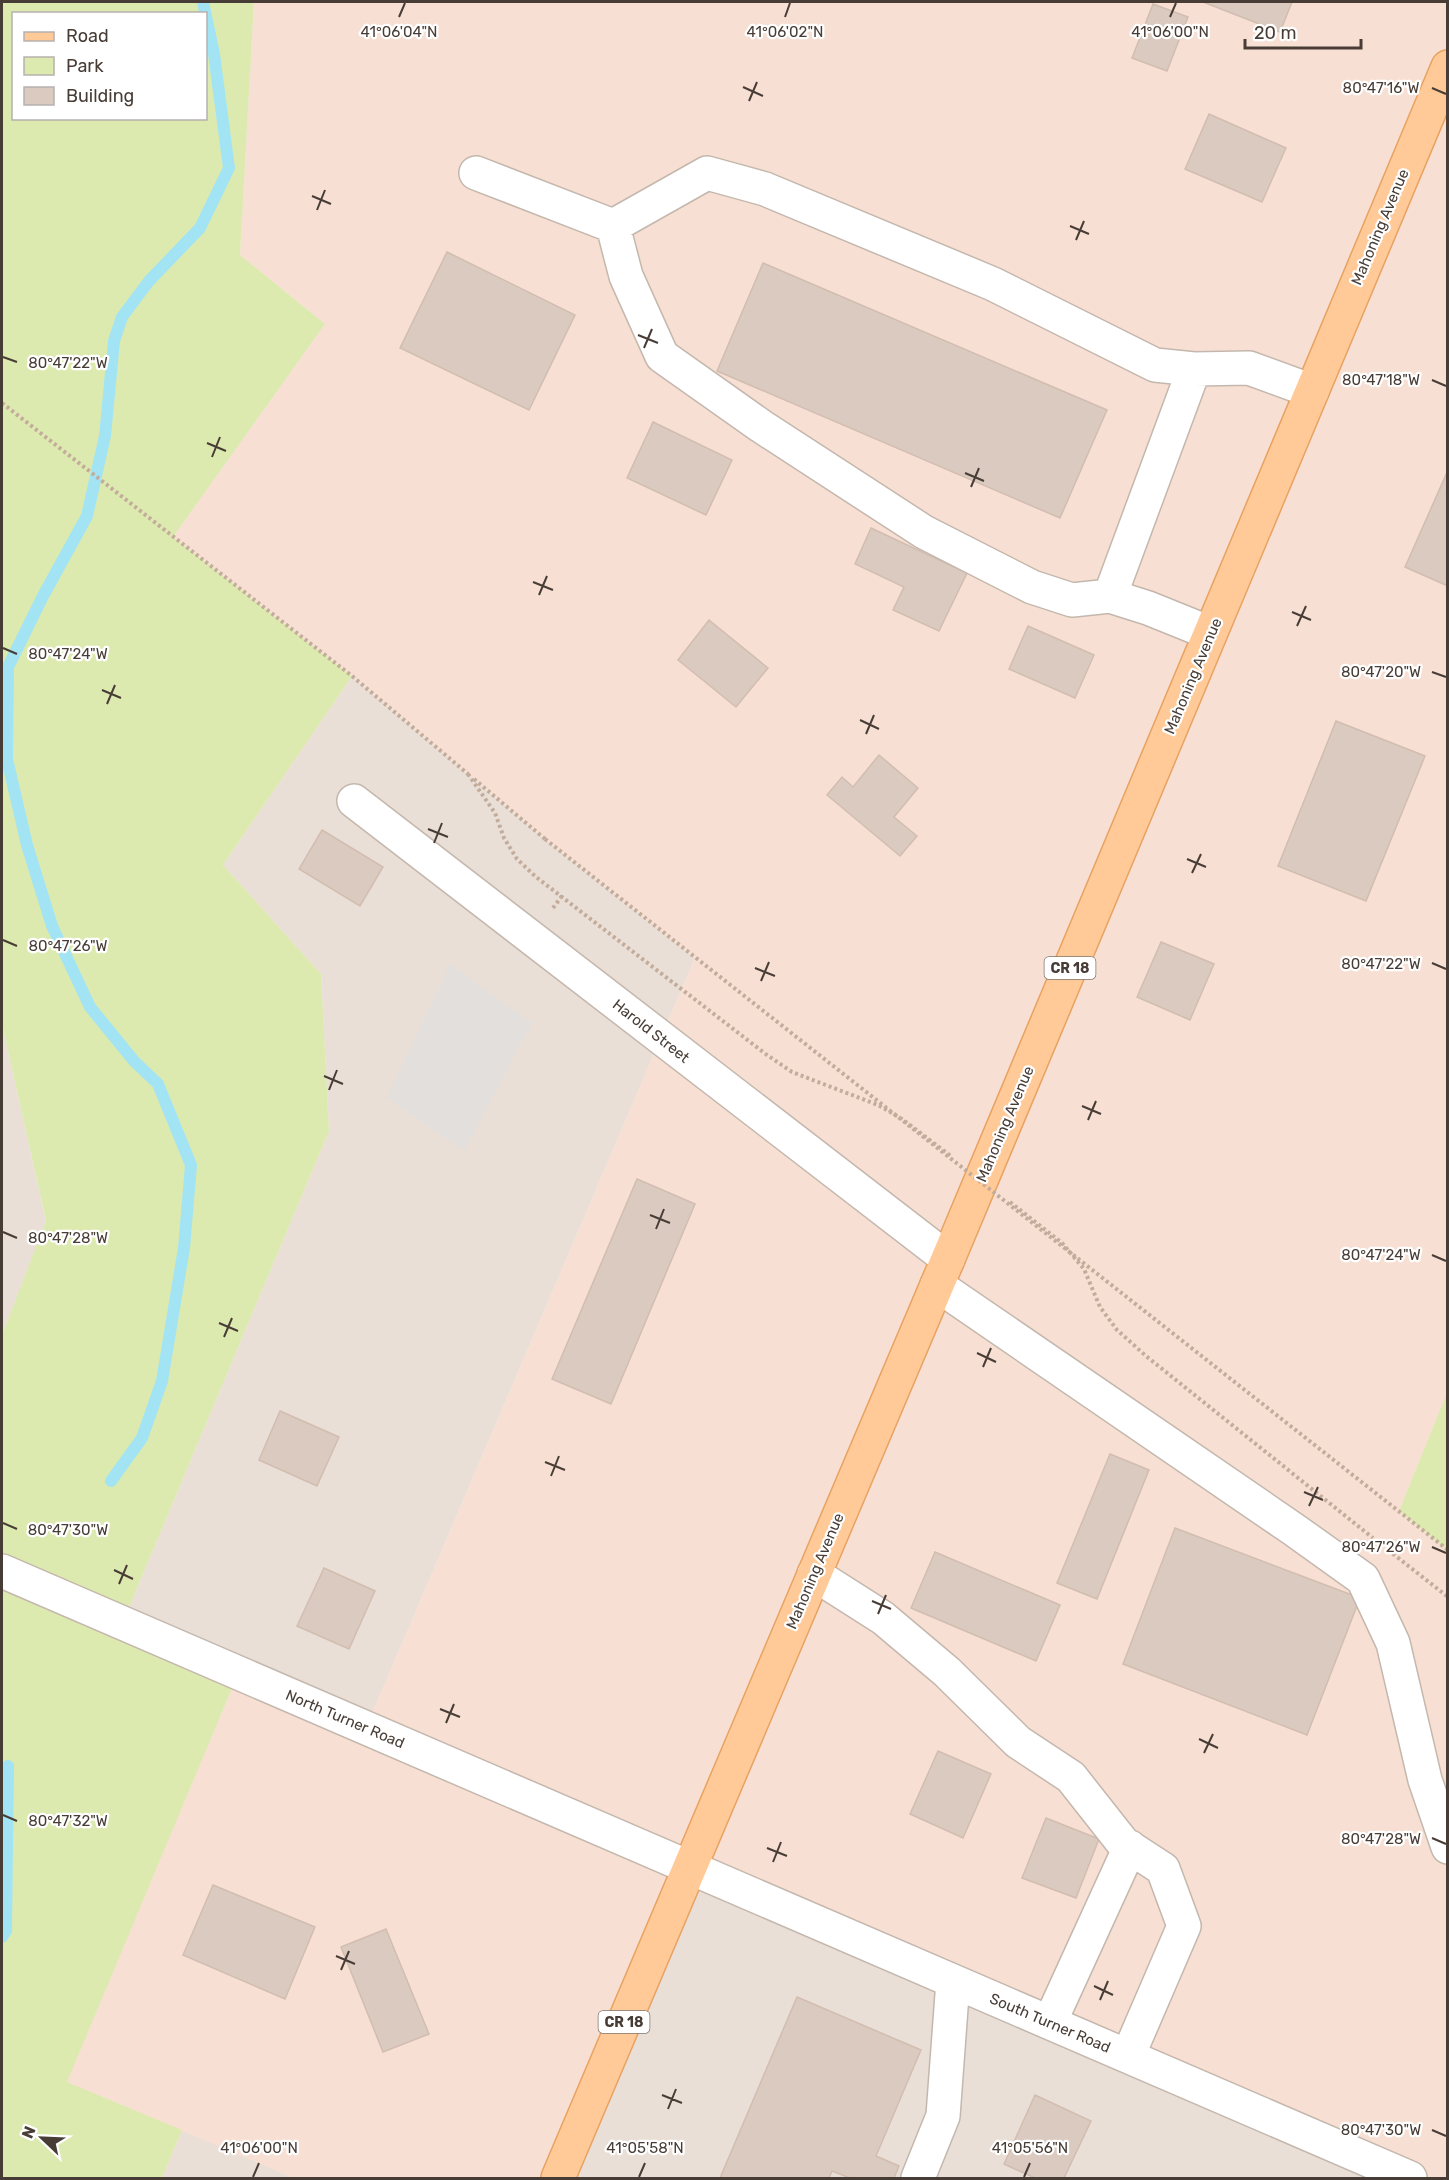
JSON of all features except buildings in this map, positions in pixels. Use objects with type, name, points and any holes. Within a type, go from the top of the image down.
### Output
[{"type":"main road","name":"Mahoning Avenue","points":[[558,2178],[943,1272],[1448,68]]},
{"type":"street","points":[[476,173],[613,226]]},
{"type":"street","points":[[613,226],[707,173],[765,189],[982,280],[1155,365],[1194,369],[1249,368],[1312,391]]},
{"type":"street","points":[[613,226],[626,276],[662,356],[761,426],[924,532],[1032,587],[1072,600],[1110,596],[1148,608],[1210,633]]},
{"type":"street","points":[[1110,596],[1194,369]]},
{"type":"street","name":"Harold Street","points":[[354,801],[943,1272],[1363,1579],[1393,1643],[1425,1780],[1448,1847]]},
{"type":"street","name":"North Turner Road","points":[[2,1571],[690,1867]]},
{"type":"street","points":[[814,1574],[883,1618],[947,1672],[1018,1742],[1071,1777],[1123,1843],[1163,1869],[1184,1926],[1128,2056]]},
{"type":"street","points":[[1050,2022],[1130,1847]]},
{"type":"street","name":"South Turner Road","points":[[690,1867],[1410,2178]]},
{"type":"street","points":[[918,2178],[943,2116],[953,1981]]},
{"type":"path","points":[[2,404],[352,676],[545,839],[1448,1550]]},
{"type":"path","points":[[468,774],[495,813],[504,838],[517,859],[536,877],[792,1072],[878,1105],[902,1119],[936,1145]]},
{"type":"path","points":[[1016,1207],[1062,1243],[1084,1269],[1100,1307],[1117,1330],[1146,1356],[1374,1539]]},
{"type":"path","points":[[1383,1546],[1448,1597]]},
{"type":"shaded area","points":[[254,2],[1447,2],[1448,1393],[1399,1511],[1447,1550],[1447,2178],[1410,2178],[690,1867],[558,2178],[294,2178],[66,2082],[238,1674],[366,1728],[695,958],[545,839],[352,676],[173,537],[325,324],[240,255]]},
{"type":"shaded area","points":[[352,676],[545,839],[695,958],[366,1728],[122,1624],[329,1131],[321,974],[223,865]]},
{"type":"shaded area","points":[[450,964],[532,1023],[464,1151],[387,1098]]},
{"type":"shaded area","points":[[2,1024],[46,1222],[2,1335]]},
{"type":"shaded area","points":[[690,1867],[1410,2178],[558,2178]]},
{"type":"shaded area","points":[[182,2130],[294,2178],[162,2178]]},
{"type":"green space","points":[[2,2],[254,2],[240,255],[325,324],[173,537],[352,676],[223,865],[321,974],[329,1131],[122,1624],[238,1674],[67,2082],[182,2130],[162,2178],[2,2178],[2,1335],[46,1221],[2,1024]]},
{"type":"green space","points":[[1447,1393],[1448,1550],[1399,1511]]},
{"type":"waterway","points":[[203,2],[205,12]]},
{"type":"waterway","points":[[111,1481],[142,1438],[162,1381],[184,1248],[191,1165],[158,1084],[134,1061],[90,1007],[52,926],[27,845],[7,759],[8,667],[43,596],[87,516],[105,436],[114,341],[122,317],[149,281],[200,228],[229,168],[214,54],[207,21]]},
{"type":"waterway","points":[[2,1937],[6,1931],[8,1766]]}]
